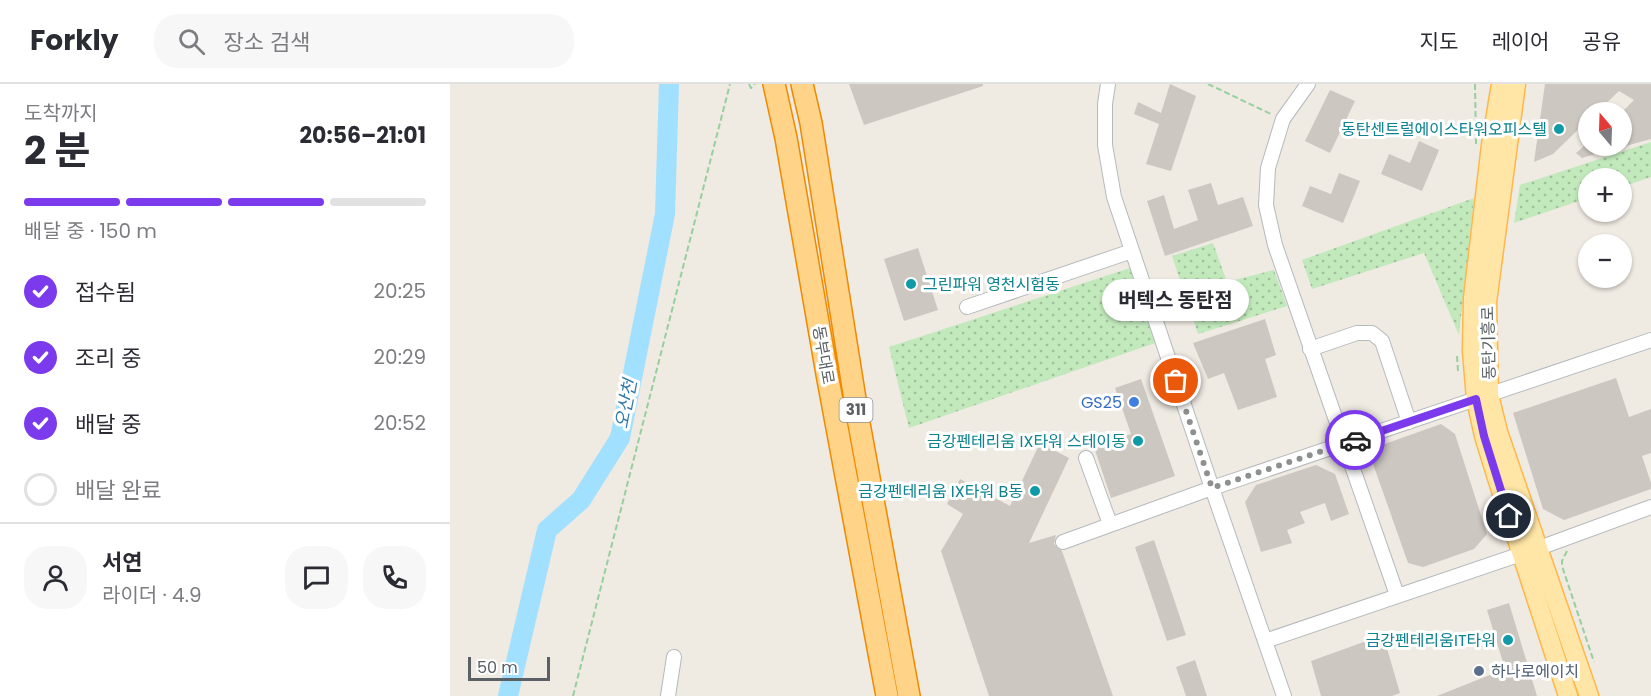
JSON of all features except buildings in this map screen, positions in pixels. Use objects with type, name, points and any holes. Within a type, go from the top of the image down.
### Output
[{"type":"highway","name":"동부대로","points":[[774,84],[786,138],[887,696]]},
{"type":"highway","name":"동부대로","points":[[802,84],[811,123],[858,418],[909,696]]},
{"type":"highway","points":[[827,374],[835,460],[874,696]]},
{"type":"highway","points":[[858,418],[882,474],[923,696]]},
{"type":"main road","name":"동탄기흥로","points":[[1483,397],[1472,351],[1473,298],[1491,145],[1501,84]]},
{"type":"main road","name":"동탄기흥로","points":[[1516,84],[1487,302],[1483,397],[1484,436],[1588,696]]},
{"type":"main road","name":"동탄기흥로","points":[[1530,551],[1568,696]]},
{"type":"street","points":[[1108,84],[1105,114],[1108,167],[1114,197],[1284,696]]},
{"type":"street","points":[[1308,84],[1283,119],[1268,168],[1266,204],[1275,245],[1397,595]]},
{"type":"street","points":[[967,307],[1132,251]]},
{"type":"street","points":[[1310,349],[1357,333],[1372,333],[1382,341],[1409,422]]},
{"type":"street","points":[[1063,542],[1212,488],[1651,340]]},
{"type":"street","points":[[1086,458],[1110,524]]},
{"type":"street","points":[[1265,641],[1530,551],[1651,507]]},
{"type":"street","points":[[668,696],[674,657]]},
{"type":"path","points":[[573,696],[730,84]]},
{"type":"path","points":[[750,86],[755,84]]},
{"type":"path","points":[[1208,84],[1283,119]]},
{"type":"path","points":[[1572,547],[1564,555],[1562,566],[1594,663]]},
{"type":"green space","points":[[1651,142],[1651,177],[1632,184],[1632,168],[1578,168],[1578,201],[1514,223],[1520,185],[1608,156],[1632,156],[1632,148]]},
{"type":"green space","points":[[1474,198],[1459,335],[1424,253],[1312,289],[1302,260]]},
{"type":"green space","points":[[1213,243],[1227,282],[1274,270],[1287,306],[1198,334],[1172,256]]},
{"type":"green space","points":[[1133,267],[1161,341],[909,428],[889,347]]},
{"type":"waterway","name":"오산천","points":[[508,696],[547,530],[581,500],[620,438],[665,214],[669,84]]},
{"type":"way so far","points":[[1176,381],[1212,488],[1355,440]]},
{"type":"place","name":"동탄센트럴에이스타워오피스텔","points":[[1559,129]]},
{"type":"place","name":"그린파워 영천시험동","points":[[911,284]]},
{"type":"place","name":"버텍스 동탄점","points":[[1176,381]]},
{"type":"place","name":"GS25","points":[[1134,402]]},
{"type":"place","name":"금강펜테리움 IX타워 스테이동","points":[[1138,441]]},
{"type":"place","name":"금강펜테리움 IX타워 B동","points":[[1035,491]]},
{"type":"place","name":"금강펜테리움IT타워","points":[[1508,640]]},
{"type":"place","name":"하나로에이치","points":[[1479,671]]},
{"type":"route","points":[[1355,440],[1476,399],[1484,436],[1509,516]]}]
